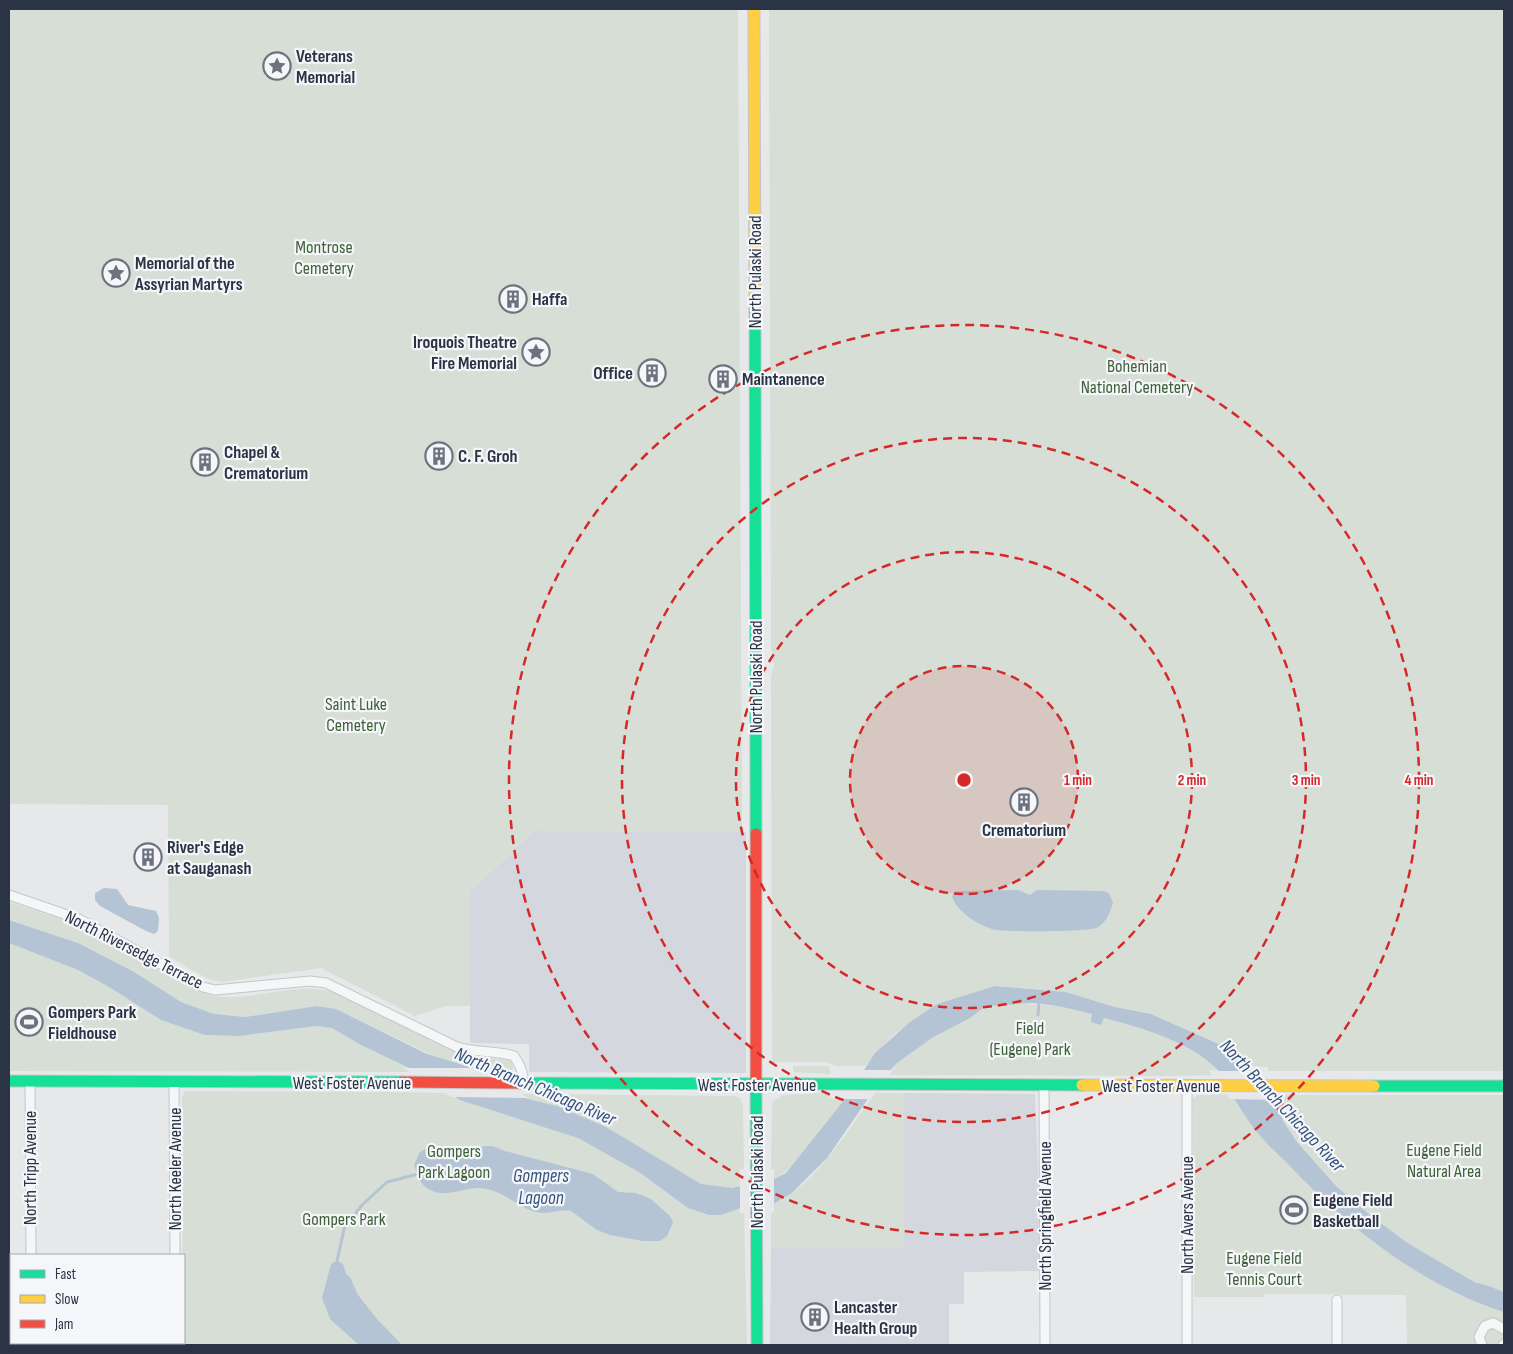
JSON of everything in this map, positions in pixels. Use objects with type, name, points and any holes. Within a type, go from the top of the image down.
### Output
[{"type":"main road","name":"North Pulaski Road","points":[[754,9],[757,1345]]},
{"type":"main road","name":"West Foster Avenue","points":[[9,1081],[881,1086],[1504,1086]]},
{"type":"street","name":"North Riversedge Terrace","points":[[9,895],[79,919],[203,986],[215,990],[310,982],[326,983],[457,1047],[471,1052],[504,1053],[514,1056],[520,1066],[524,1084]]},
{"type":"street","name":"North Tripp Avenue","points":[[30,1081],[31,1254]]},
{"type":"street","name":"North Keeler Avenue","points":[[174,1082],[175,1254]]},
{"type":"street","name":"North Avers Avenue","points":[[1187,1085],[1187,1345]]},
{"type":"street","name":"North Springfield Avenue","points":[[1044,1086],[1045,1345]]},
{"type":"street","points":[[1337,1300],[1337,1345]]},
{"type":"street","points":[[1482,1345],[1479,1337],[1485,1326],[1493,1323],[1504,1329]]},
{"type":"shaded area","points":[[534,831],[746,832],[746,1073],[529,1072],[529,1044],[470,1043],[470,892]]},
{"type":"shaded area","points":[[904,1093],[1035,1094],[1042,1271],[964,1272],[964,1304],[949,1304],[949,1345],[770,1345],[771,1248],[904,1248]]},
{"type":"green space","points":[[9,9],[738,9],[742,832],[534,831],[470,892],[470,1006],[445,1006],[415,1016],[321,968],[223,982],[206,978],[169,957],[168,805],[9,804]]},
{"type":"green space","name":"Bohemian National Cemetery","points":[[769,9],[1504,9],[1504,1071],[1268,1071],[1268,1067],[1248,1066],[1244,1061],[1213,1041],[1151,1014],[1116,1007],[1066,992],[995,986],[937,1004],[893,1035],[865,1066],[835,1066],[827,1062],[772,1062],[771,676],[774,666],[771,648]]},
{"type":"green space","points":[[9,902],[71,922],[206,994],[221,997],[237,997],[304,989],[336,993],[464,1056],[508,1060],[512,1063],[513,1070],[484,1072],[478,1068],[440,1059],[336,1009],[317,1006],[245,1017],[214,1014],[181,1002],[78,943],[9,920]]},
{"type":"green space","points":[[9,943],[78,970],[205,1035],[239,1036],[317,1026],[332,1028],[361,1045],[409,1068],[403,1068],[410,1072],[9,1071]]},
{"type":"green space","name":"Field (Eugene) Park","points":[[1007,1003],[1058,1006],[1092,1014],[1101,1025],[1104,1018],[1134,1026],[1165,1037],[1194,1051],[1218,1070],[1209,1070],[1211,1075],[1173,1076],[889,1075],[897,1063],[932,1038],[970,1018],[986,1006]]},
{"type":"green space","points":[[793,1066],[829,1066],[831,1074],[793,1072]]},
{"type":"green space","name":"Gompers Park","points":[[185,1091],[397,1092],[445,1093],[452,1097],[527,1098],[522,1094],[735,1096],[741,1099],[743,1108],[744,1169],[740,1169],[740,1213],[744,1213],[747,1345],[183,1345],[185,1344],[185,1254],[183,1254],[182,1097]]},
{"type":"green space","points":[[875,1093],[904,1093],[904,1248],[771,1248],[771,1213],[774,1212],[774,1204],[804,1184],[817,1170],[843,1138]]},
{"type":"green space","points":[[831,1094],[828,1098],[845,1099],[803,1154],[784,1173],[774,1179],[774,1169],[771,1169],[772,1102],[783,1095]]},
{"type":"green space","points":[[1226,1094],[1230,1099],[1273,1100],[1270,1095],[1504,1095],[1504,1345],[1407,1345],[1406,1295],[1265,1294],[1264,1297],[1194,1297],[1193,1099],[1198,1095]]},
{"type":"water","points":[[104,888],[117,889],[128,905],[156,911],[159,918],[158,931],[154,934],[146,931],[100,906],[95,900],[95,893]]},
{"type":"water","points":[[1018,890],[1030,895],[1037,890],[1103,891],[1109,893],[1113,903],[1105,921],[1096,928],[1063,931],[1004,931],[990,928],[970,918],[958,908],[952,896],[955,891]]},
{"type":"water","points":[[9,920],[78,943],[134,972],[181,1002],[214,1014],[245,1017],[317,1006],[336,1009],[427,1054],[473,1068],[527,1099],[557,1106],[606,1127],[701,1184],[732,1188],[774,1179],[786,1173],[845,1099],[875,1053],[910,1022],[937,1004],[995,986],[1066,992],[1115,1007],[1151,1014],[1230,1049],[1244,1061],[1278,1106],[1283,1121],[1296,1141],[1336,1186],[1370,1215],[1409,1244],[1476,1283],[1504,1292],[1504,1312],[1443,1286],[1414,1270],[1386,1251],[1334,1209],[1262,1138],[1241,1110],[1218,1070],[1207,1060],[1194,1051],[1150,1031],[1104,1018],[1101,1025],[1091,1022],[1092,1014],[1058,1006],[1032,1003],[986,1006],[970,1018],[932,1038],[897,1063],[879,1083],[827,1158],[792,1193],[774,1204],[740,1208],[721,1215],[709,1215],[688,1208],[639,1172],[578,1138],[460,1100],[409,1068],[361,1045],[332,1028],[317,1026],[239,1036],[205,1035],[161,1020],[111,988],[78,970],[9,943]]},
{"type":"water","name":"Gompers Lagoon","points":[[492,1146],[593,1174],[618,1192],[636,1193],[651,1199],[670,1216],[673,1222],[667,1236],[660,1241],[643,1241],[610,1235],[597,1230],[571,1211],[536,1212],[487,1189],[473,1188],[448,1193],[436,1192],[424,1186],[419,1179],[414,1165],[420,1152],[425,1149]]},
{"type":"water","points":[[337,1261],[343,1264],[346,1274],[350,1277],[358,1295],[377,1319],[402,1345],[359,1345],[330,1319],[322,1298],[331,1264]]},
{"type":"pier","points":[[404,1068],[478,1068],[528,1098],[452,1097]]},
{"type":"pier","points":[[860,1070],[893,1070],[871,1099],[841,1099]]},
{"type":"pier","points":[[1215,1071],[1253,1071],[1274,1100],[1232,1099]]},
{"type":"pier","points":[[774,1176],[774,1206],[752,1207],[740,1210],[740,1184]]},
{"type":"waterway","points":[[1038,1015],[1039,1001]]},
{"type":"waterway","points":[[337,1261],[344,1229],[362,1205],[387,1182],[418,1174]]},
{"type":"traffic: fast","points":[[755,304],[756,834]]},
{"type":"traffic: fast","points":[[9,1081],[401,1082]]},
{"type":"traffic: fast","points":[[756,1082],[757,1345]]},
{"type":"traffic: fast","points":[[519,1083],[1082,1085]]},
{"type":"traffic: fast","points":[[1374,1086],[1504,1086]]},
{"type":"traffic: slow","points":[[754,9],[755,304]]},
{"type":"traffic: slow","points":[[1082,1085],[1374,1086]]},
{"type":"traffic: jam","points":[[756,834],[756,1082]]},
{"type":"traffic: jam","points":[[401,1082],[519,1083]]},
{"type":"place","name":"Veterans Memorial","points":[[277,66]]},
{"type":"place","name":"Memorial of the Assyrian Martyrs","points":[[116,273]]},
{"type":"place","name":"Haffa","points":[[513,299]]},
{"type":"place","name":"Iroquois Theatre Fire Memorial","points":[[536,352]]},
{"type":"place","name":"Office","points":[[652,373]]},
{"type":"place","name":"Maintanence","points":[[723,379]]},
{"type":"place","name":"C. F. Groh","points":[[439,456]]},
{"type":"place","name":"Chapel & Crematorium","points":[[205,462]]},
{"type":"place","name":"Crematorium","points":[[1024,802]]},
{"type":"place","name":"River's Edge at Sauganash","points":[[148,857]]},
{"type":"place","name":"Gompers Park Fieldhouse","points":[[29,1022]]},
{"type":"place","name":"Eugene Field Basketball","points":[[1294,1210]]},
{"type":"place","name":"Lancaster Health Group","points":[[815,1317]]},
{"type":"park label","name":"Montrose Cemetery","points":[[324,257]]},
{"type":"park label","name":"Saint Luke Cemetery","points":[[356,714]]},
{"type":"park label","name":"Eugene Field Natural Area","points":[[1444,1160]]},
{"type":"park label","name":"Gompers Park Lagoon","points":[[454,1161]]},
{"type":"park label","name":"Eugene Field Tennis Court","points":[[1264,1268]]},
{"type":"water label","name":"North Branch Chicago River","points":[[535,1087]]},
{"type":"water label","name":"North Branch Chicago River","points":[[1282,1106]]}]
